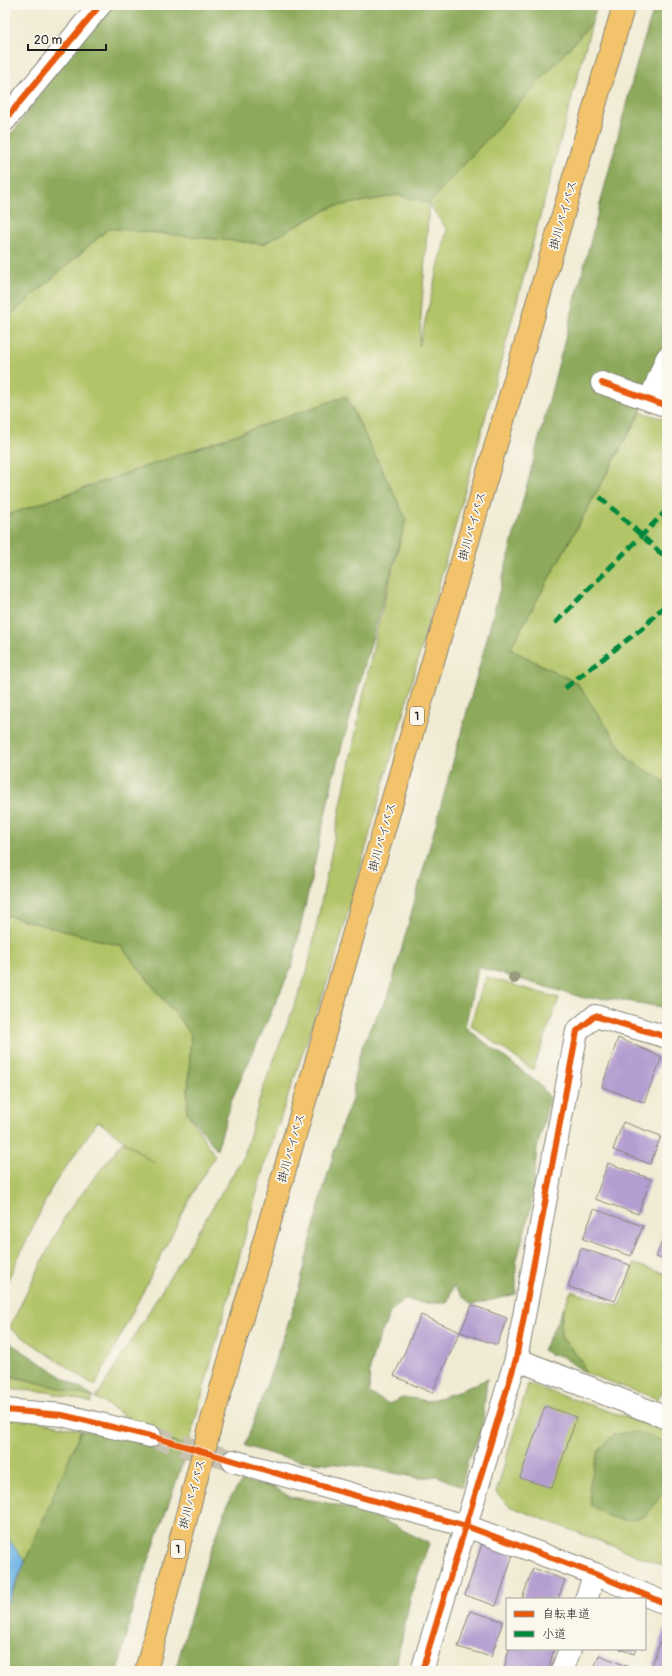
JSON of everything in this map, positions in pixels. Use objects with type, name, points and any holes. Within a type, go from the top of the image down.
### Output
[{"type":"highway","name":"掛川バイパス","points":[[146,1671],[212,1420],[624,5]]},
{"type":"street","points":[[5,120],[100,5]]},
{"type":"street","points":[[602,383],[659,403],[667,358]]},
{"type":"street","points":[[422,1671],[516,1358],[577,1031],[595,1016],[667,1036]]},
{"type":"street","points":[[516,1358],[667,1418]]},
{"type":"street","points":[[5,1410],[62,1415],[150,1436]]},
{"type":"street","points":[[233,1461],[466,1526],[595,1574],[667,1604]]},
{"type":"street","points":[[586,1598],[595,1574]]},
{"type":"street","points":[[562,1671],[570,1650]]},
{"type":"green space","points":[[103,5],[597,5],[592,23],[429,203],[398,195],[332,207],[263,244],[109,228],[5,320],[5,139],[16,128]]},
{"type":"green space","points":[[655,5],[667,5],[667,352],[658,380],[510,649],[577,683],[629,760],[667,783],[667,1008],[615,999],[584,998],[478,967],[465,1027],[539,1084],[550,1098],[537,1149],[531,1207],[516,1263],[516,1294],[472,1305],[453,1287],[447,1303],[425,1303],[404,1300],[391,1311],[377,1343],[370,1366],[369,1393],[389,1404],[404,1397],[428,1401],[455,1393],[487,1379],[482,1430],[467,1462],[462,1487],[437,1476],[419,1478],[359,1466],[285,1458],[245,1446],[296,1301],[321,1198],[342,1124],[353,1097],[354,1078],[360,1052],[372,1024],[389,994],[485,646],[638,59]]},
{"type":"green space","points":[[592,23],[501,361],[335,959],[264,1166],[188,1447],[155,1435],[96,1398],[244,1156],[261,1094],[307,972],[376,633],[406,519],[346,396],[5,516],[5,320],[109,228],[263,244],[332,207],[399,195],[429,203]],"holes":[[[429,204],[447,230],[419,346]]]},
{"type":"green space","points":[[346,396],[406,519],[334,774],[292,966],[232,1099],[217,1150],[187,1112],[191,1034],[121,946],[5,915],[5,516]]},
{"type":"green space","points":[[641,412],[667,420],[667,783],[629,760],[577,683],[510,649]]},
{"type":"green space","points":[[5,915],[121,946],[191,1034],[187,1112],[215,1156],[193,1193],[95,1386],[9,1328],[66,1214],[123,1141],[154,1163],[98,1121],[52,1187],[5,1286]]},
{"type":"green space","points":[[486,977],[559,998],[533,1070],[470,1025]]},
{"type":"green space","points":[[634,1264],[667,1274],[667,1383],[658,1399],[585,1373],[582,1361],[562,1338],[560,1330],[564,1307],[571,1291],[620,1306]]},
{"type":"green space","points":[[564,1307],[560,1330],[562,1338],[582,1361],[585,1373],[562,1356],[550,1355],[543,1350]]},
{"type":"green space","points":[[5,1340],[95,1398],[17,1377],[5,1376]]},
{"type":"green space","points":[[5,1376],[43,1383],[92,1397],[92,1403],[48,1392],[5,1389]]},
{"type":"green space","points":[[528,1384],[667,1431],[667,1548],[662,1565],[509,1506],[496,1493]]},
{"type":"green space","points":[[5,1414],[81,1430],[5,1619]]},
{"type":"green space","points":[[81,1430],[189,1445],[133,1606],[118,1671],[5,1671],[5,1603],[8,1602]]},
{"type":"green space","points":[[637,1432],[664,1441],[667,1444],[667,1487],[647,1515],[628,1521],[608,1516],[591,1505],[589,1486],[598,1452],[614,1434]]},
{"type":"green space","points":[[242,1481],[276,1488],[290,1497],[318,1501],[366,1512],[429,1543],[410,1599],[395,1671],[175,1671],[203,1573],[230,1498]]},
{"type":"water","points":[[5,1534],[25,1562],[5,1608]]},
{"type":"building","points":[[618,1038],[662,1057],[644,1102],[602,1087]]},
{"type":"building","points":[[623,1122],[661,1136],[650,1164],[613,1150]]},
{"type":"building","points":[[608,1163],[651,1179],[638,1214],[595,1199]]},
{"type":"building","points":[[594,1209],[643,1226],[631,1256],[583,1239]]},
{"type":"building","points":[[667,1226],[667,1260],[656,1257]]},
{"type":"building","points":[[581,1248],[630,1265],[615,1301],[568,1287]]},
{"type":"building","points":[[472,1305],[507,1318],[497,1345],[460,1332]]},
{"type":"building","points":[[421,1315],[460,1332],[432,1393],[394,1376]]},
{"type":"building","points":[[545,1406],[577,1417],[552,1488],[520,1478]]},
{"type":"building","points":[[482,1544],[513,1555],[496,1606],[465,1595]]},
{"type":"building","points":[[533,1568],[565,1580],[558,1598],[522,1598]]},
{"type":"building","points":[[470,1611],[503,1621],[491,1657],[458,1647]]},
{"type":"building","points":[[667,1623],[667,1671],[652,1665]]},
{"type":"building","points":[[509,1650],[554,1650],[548,1671],[518,1671],[504,1668]]},
{"type":"building","points":[[623,1650],[636,1650],[634,1654]]},
{"type":"building","points":[[599,1655],[629,1667],[627,1671],[593,1671]]},
{"type":"tunnel","points":[[150,1436],[233,1461]]},
{"type":"marked path","points":[[600,497],[667,559]]},
{"type":"marked path","points":[[555,623],[667,510]]},
{"type":"marked path","points":[[565,688],[645,626],[667,603]]},
{"type":"cycle path","points":[[5,120],[100,5]]},
{"type":"cycle path","points":[[602,383],[667,406]]},
{"type":"cycle path","points":[[422,1671],[516,1359],[577,1031],[595,1016],[667,1037]]},
{"type":"cycle path","points":[[5,1410],[62,1415],[150,1436],[299,1480],[466,1526],[595,1574],[667,1604]]}]
